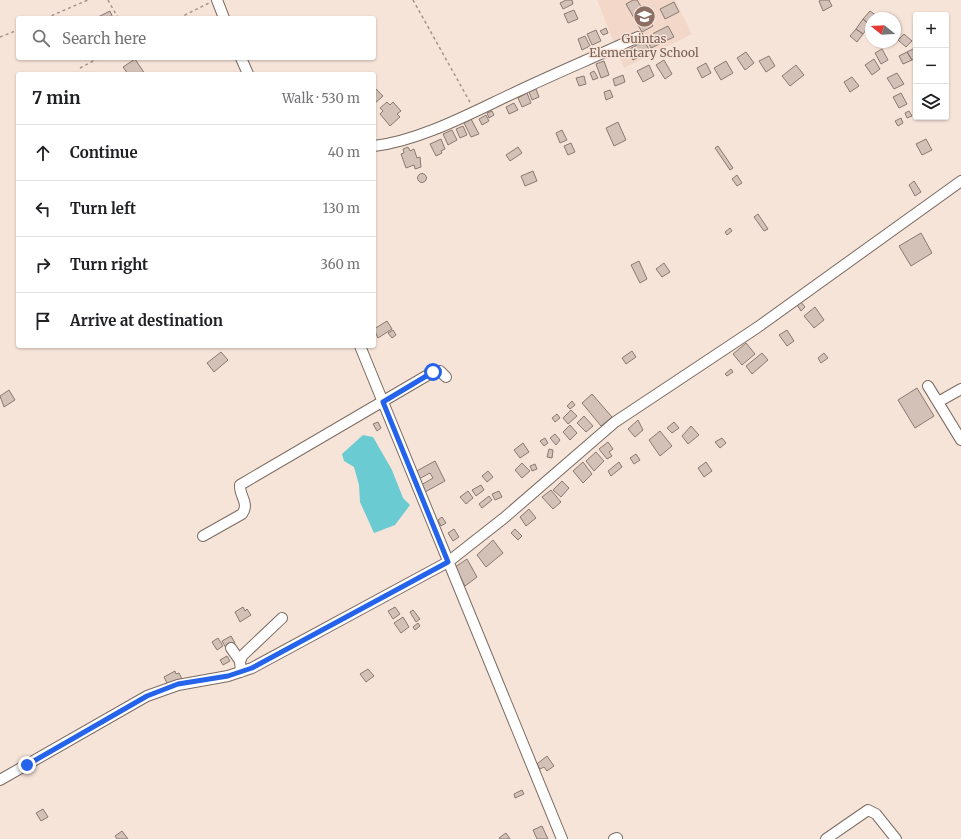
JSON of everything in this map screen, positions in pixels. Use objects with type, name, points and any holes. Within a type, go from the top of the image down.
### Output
[{"type":"street","points":[[216,0],[223,16]]},
{"type":"street","points":[[376,146],[415,136],[475,111],[638,37]]},
{"type":"street","points":[[242,60],[247,72]]},
{"type":"street","points":[[0,780],[147,696],[178,684],[228,676],[252,668],[448,562],[504,518],[615,422],[758,327],[961,181]]},
{"type":"street","points":[[361,348],[562,839]]},
{"type":"street","points":[[203,536],[242,514],[246,510],[246,503],[240,491],[240,485],[435,371],[440,371],[446,377]]},
{"type":"street","points":[[928,386],[961,440]]},
{"type":"street","points":[[938,402],[961,389]]},
{"type":"street","points":[[240,661],[245,652],[282,618]]},
{"type":"street","points":[[231,648],[240,661],[241,672]]},
{"type":"street","points":[[826,839],[868,810],[876,814],[896,839]]},
{"type":"path","points":[[51,16],[88,0]]},
{"type":"path","points":[[108,0],[117,16]]},
{"type":"path","points":[[183,16],[216,0]]},
{"type":"path","points":[[413,0],[475,111]]},
{"type":"path","points":[[0,38],[16,31]]},
{"type":"path","points":[[80,68],[96,60]]},
{"type":"shaded area","name":"Guintas Elementary School","points":[[597,0],[675,0],[692,34],[624,68]]},
{"type":"water","points":[[363,435],[373,437],[392,470],[403,498],[410,505],[395,525],[374,533],[360,502],[359,485],[354,467],[344,461],[342,454]]},
{"type":"building","points":[[566,0],[572,0],[573,4],[563,9],[560,3]]},
{"type":"building","points":[[633,0],[637,0],[653,26],[642,32],[626,4]]},
{"type":"building","points":[[829,0],[832,6],[823,11],[819,1]]},
{"type":"building","points":[[674,2],[679,12],[665,19],[660,9]]},
{"type":"building","points":[[574,10],[578,19],[568,23],[564,14]]},
{"type":"building","points":[[110,11],[112,16],[100,16]]},
{"type":"building","points":[[863,19],[865,21],[865,31],[863,34],[856,29]]},
{"type":"building","points":[[668,26],[674,37],[651,48],[646,37]]},
{"type":"building","points":[[606,28],[608,33],[603,35],[600,31]]},
{"type":"building","points":[[856,29],[863,34],[857,42],[850,36]]},
{"type":"building","points":[[596,30],[601,41],[592,45],[587,34]]},
{"type":"building","points":[[904,34],[912,41],[906,47],[901,43],[901,37]]},
{"type":"building","points":[[585,36],[590,46],[582,50],[578,39]]},
{"type":"building","points":[[644,41],[650,51],[633,60],[628,50]]},
{"type":"building","points":[[882,49],[888,60],[881,64],[875,53]]},
{"type":"building","points":[[913,49],[913,60],[912,60],[907,52]]},
{"type":"building","points":[[746,52],[754,63],[745,70],[737,58]]},
{"type":"building","points":[[907,52],[912,60],[903,64],[899,56]]},
{"type":"building","points":[[769,56],[775,66],[766,72],[759,61]]},
{"type":"building","points":[[874,59],[880,69],[872,75],[865,65]]},
{"type":"building","points":[[136,60],[144,72],[127,72],[123,67]]},
{"type":"building","points":[[664,60],[672,74],[665,79],[656,65]]},
{"type":"building","points":[[604,61],[609,75],[601,78],[596,64]]},
{"type":"building","points":[[726,61],[733,73],[721,80],[714,68]]},
{"type":"building","points":[[706,63],[711,73],[702,78],[697,68]]},
{"type":"building","points":[[649,65],[654,76],[643,82],[637,71]]},
{"type":"building","points":[[796,65],[804,75],[790,86],[782,76]]},
{"type":"building","points":[[594,71],[598,78],[593,80],[590,73]]},
{"type":"building","points":[[897,73],[904,84],[894,89],[887,78]]},
{"type":"building","points":[[623,75],[625,82],[615,86],[613,79]]},
{"type":"building","points":[[584,76],[586,84],[579,86],[576,78]]},
{"type":"building","points":[[852,77],[859,86],[850,92],[844,82]]},
{"type":"building","points":[[376,89],[383,96],[376,102]]},
{"type":"building","points":[[536,89],[539,97],[532,100],[529,92]]},
{"type":"building","points":[[610,90],[613,97],[606,100],[604,92]]},
{"type":"building","points":[[527,93],[531,103],[522,107],[518,98]]},
{"type":"building","points":[[901,93],[907,104],[899,108],[893,97]]},
{"type":"building","points":[[387,102],[390,105],[393,102],[401,111],[397,114],[400,117],[390,126],[380,114],[383,111],[380,108]]},
{"type":"building","points":[[514,103],[518,110],[509,114],[506,107]]},
{"type":"building","points":[[492,111],[494,115],[489,118],[487,113]]},
{"type":"building","points":[[909,111],[912,116],[907,118],[905,113]]},
{"type":"building","points":[[486,115],[489,121],[482,125],[479,119]]},
{"type":"building","points":[[901,118],[903,123],[898,126],[895,121]]},
{"type":"building","points":[[471,119],[479,134],[471,137],[464,123]]},
{"type":"building","points":[[618,122],[626,140],[614,146],[606,128]]},
{"type":"building","points":[[463,126],[467,135],[460,138],[456,129]]},
{"type":"building","points":[[452,130],[457,140],[448,145],[443,134]]},
{"type":"building","points":[[562,130],[567,140],[560,143],[556,133]]},
{"type":"building","points":[[441,139],[445,149],[441,151],[442,153],[436,156],[430,144]]},
{"type":"building","points":[[926,139],[932,150],[922,155],[916,144]]},
{"type":"building","points":[[571,143],[575,152],[568,155],[564,146]]},
{"type":"building","points":[[718,146],[733,168],[730,170],[715,148]]},
{"type":"building","points":[[408,147],[410,151],[414,149],[417,158],[420,157],[421,167],[415,169],[414,165],[406,168],[401,154],[404,153],[403,149]]},
{"type":"building","points":[[518,147],[522,153],[510,161],[506,155]]},
{"type":"building","points":[[533,171],[537,181],[525,186],[521,176]]},
{"type":"building","points":[[420,174],[424,174],[426,178],[424,182],[420,182],[418,180],[418,176]]},
{"type":"building","points":[[737,175],[742,183],[737,186],[732,179]]},
{"type":"building","points":[[914,181],[921,192],[915,196],[909,185]]},
{"type":"building","points":[[758,214],[768,229],[764,231],[754,217]]},
{"type":"building","points":[[730,228],[732,231],[727,235],[725,232]]},
{"type":"building","points":[[921,233],[932,253],[911,266],[899,246]]},
{"type":"building","points":[[639,261],[647,279],[640,283],[631,265]]},
{"type":"building","points":[[664,263],[670,272],[662,277],[656,269]]},
{"type":"building","points":[[801,302],[805,307],[801,311],[797,305]]},
{"type":"building","points":[[815,307],[824,320],[814,328],[804,316]]},
{"type":"building","points":[[387,321],[392,329],[378,338],[376,328]]},
{"type":"building","points":[[393,330],[396,335],[392,338],[388,333]]},
{"type":"building","points":[[787,330],[794,341],[787,346],[779,335]]},
{"type":"building","points":[[746,343],[755,354],[742,365],[733,354]]},
{"type":"building","points":[[632,351],[636,357],[626,364],[622,358]]},
{"type":"building","points":[[221,352],[228,360],[214,372],[207,363]]},
{"type":"building","points":[[762,353],[768,360],[752,374],[746,366]]},
{"type":"building","points":[[824,353],[828,358],[821,363],[818,358]]},
{"type":"building","points":[[731,369],[733,372],[727,376],[725,374]]},
{"type":"building","points":[[917,388],[934,416],[915,428],[898,400]]},
{"type":"building","points":[[9,390],[15,400],[4,407],[0,396]]},
{"type":"building","points":[[592,394],[612,417],[601,426],[582,403]]},
{"type":"building","points":[[572,401],[575,405],[570,409],[567,406]]},
{"type":"building","points":[[571,410],[577,416],[568,424],[563,418]]},
{"type":"building","points":[[557,414],[560,418],[555,422],[552,418]]},
{"type":"building","points":[[584,416],[593,426],[586,432],[577,423]]},
{"type":"building","points":[[638,420],[643,430],[635,437],[628,429]]},
{"type":"building","points":[[378,422],[381,428],[377,431],[373,424]]},
{"type":"building","points":[[674,422],[679,428],[672,433],[667,428]]},
{"type":"building","points":[[570,425],[577,433],[570,440],[563,432]]},
{"type":"building","points":[[691,426],[699,435],[688,444],[682,436]]},
{"type":"building","points":[[660,431],[672,446],[660,456],[649,440]]},
{"type":"building","points":[[555,434],[560,440],[556,445],[550,438]]},
{"type":"building","points":[[545,438],[548,443],[544,446],[540,441]]},
{"type":"building","points":[[722,438],[726,443],[720,448],[715,442]]},
{"type":"building","points":[[608,442],[613,449],[609,452],[612,456],[607,459],[599,449]]},
{"type":"building","points":[[523,443],[529,452],[520,458],[514,450]]},
{"type":"building","points":[[549,449],[553,450],[552,458],[547,457]]},
{"type":"building","points":[[596,452],[604,461],[594,471],[586,461]]},
{"type":"building","points":[[636,454],[640,460],[634,464],[630,458]]},
{"type":"building","points":[[435,461],[445,481],[425,492],[421,485],[433,478],[430,473],[417,480],[413,473]]},
{"type":"building","points":[[583,462],[592,474],[583,483],[573,471]]},
{"type":"building","points":[[619,462],[622,467],[611,476],[608,471]]},
{"type":"building","points":[[706,462],[712,471],[704,477],[698,468]]},
{"type":"building","points":[[522,463],[530,471],[522,478],[515,470]]},
{"type":"building","points":[[535,464],[537,469],[532,471],[530,466]]},
{"type":"building","points":[[488,471],[493,477],[487,482],[482,476]]},
{"type":"building","points":[[562,481],[569,488],[561,497],[553,490]]},
{"type":"building","points":[[481,485],[484,490],[476,496],[472,490]]},
{"type":"building","points":[[551,490],[561,502],[553,509],[542,497]]},
{"type":"building","points":[[468,491],[473,498],[466,504],[460,497]]},
{"type":"building","points":[[499,491],[502,497],[495,500],[492,494]]},
{"type":"building","points":[[489,496],[492,500],[482,508],[479,504]]},
{"type":"building","points":[[529,509],[536,518],[526,526],[520,517]]},
{"type":"building","points":[[442,517],[446,523],[441,526],[438,520]]},
{"type":"building","points":[[454,529],[459,537],[453,541],[448,533]]},
{"type":"building","points":[[515,529],[522,536],[518,540],[511,533]]},
{"type":"building","points":[[493,540],[503,553],[486,567],[477,555]]},
{"type":"building","points":[[467,559],[477,577],[465,586],[455,567]]},
{"type":"building","points":[[243,607],[245,611],[247,609],[251,615],[240,622],[235,612]]},
{"type":"building","points":[[395,607],[400,614],[393,619],[388,611]]},
{"type":"building","points":[[413,610],[420,619],[416,622],[410,612]]},
{"type":"building","points":[[403,617],[409,627],[401,633],[394,623]]},
{"type":"building","points":[[418,623],[420,626],[415,630],[413,627]]},
{"type":"building","points":[[231,636],[235,643],[226,648],[222,641]]},
{"type":"building","points":[[218,638],[223,646],[217,650],[212,642]]},
{"type":"building","points":[[227,656],[230,661],[223,665],[220,660]]},
{"type":"building","points":[[368,669],[374,676],[366,682],[360,674]]},
{"type":"building","points":[[175,671],[176,674],[179,673],[182,679],[168,685],[164,677]]},
{"type":"building","points":[[547,756],[554,766],[547,771],[544,767],[540,769],[537,764]]},
{"type":"building","points":[[522,790],[524,794],[515,798],[514,794]]},
{"type":"building","points":[[43,809],[48,817],[41,821],[36,813]]},
{"type":"building","points":[[542,826],[548,839],[537,839],[533,830]]},
{"type":"building","points":[[122,831],[128,839],[117,839],[115,836]]},
{"type":"building","points":[[506,833],[510,839],[499,838]]},
{"type":"place","name":"Guintas Elementary School","points":[[644,17]]},
{"type":"route","points":[[27,765],[147,696],[178,684],[228,676],[252,668],[448,562],[383,402],[433,372]]}]
